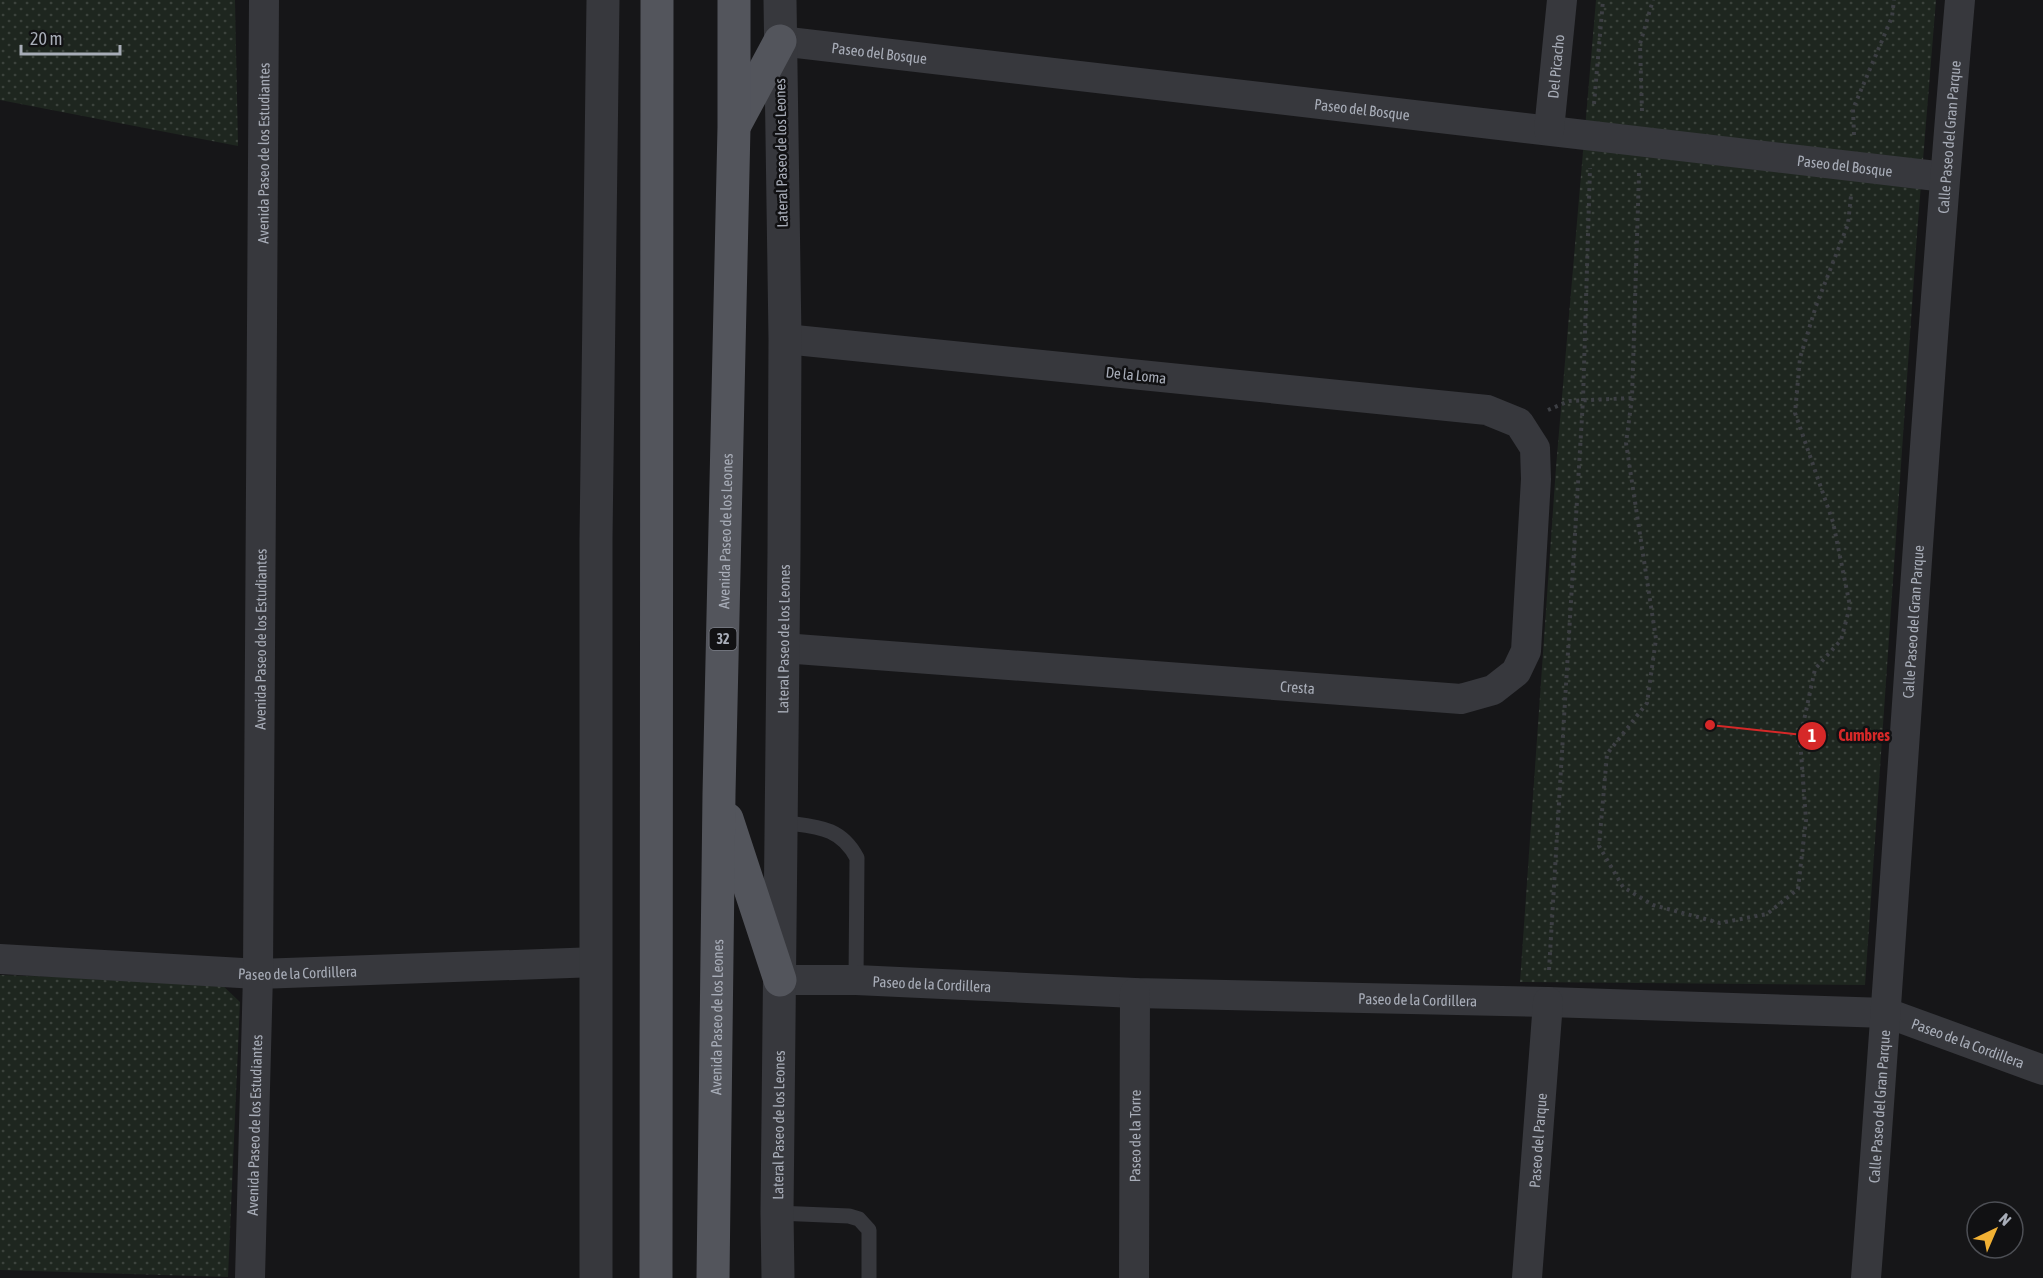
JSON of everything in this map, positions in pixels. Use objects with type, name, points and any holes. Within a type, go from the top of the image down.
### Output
[{"type":"main road","points":[[656,1278],[657,0]]},
{"type":"main road","name":"Avenida Paseo de los Leones","points":[[713,1278],[719,794],[734,127],[734,0]]},
{"type":"main road","points":[[734,127],[780,41]]},
{"type":"main road","points":[[719,794],[780,980]]},
{"type":"street","name":"Avenida Paseo de los Estudiantes","points":[[250,1278],[258,974],[264,0]]},
{"type":"street","points":[[596,1278],[596,539],[603,0]]},
{"type":"street","name":"Lateral Paseo de los Leones","points":[[778,1278],[785,339],[780,0]]},
{"type":"street","name":"Del Picacho","points":[[1549,130],[1562,0]]},
{"type":"street","name":"Calle Paseo del Gran Parque","points":[[1866,1278],[1887,1013],[1944,177],[1960,0]]},
{"type":"street","name":"Paseo del Bosque","points":[[780,41],[1944,177]]},
{"type":"street","name":"De la Loma","points":[[785,339],[1487,410],[1519,423]]},
{"type":"street","name":"Cresta","points":[[783,648],[1461,699],[1493,690],[1516,672],[1526,651],[1536,479],[1535,448],[1519,423]]},
{"type":"street","name":"Paseo de la Cordillera","points":[[0,959],[258,974],[597,962]]},
{"type":"street","name":"Paseo de la Cordillera","points":[[780,980],[856,980],[1135,993],[1548,1002],[1887,1013],[2043,1070]]},
{"type":"street","name":"Paseo de la Torre","points":[[1134,1278],[1135,993]]},
{"type":"street","name":"Paseo del Parque","points":[[1527,1278],[1548,1002]]},
{"type":"lane","points":[[781,822],[821,828],[837,835],[850,845],[857,858],[856,980]]},
{"type":"lane","points":[[777,1213],[849,1216],[860,1219],[869,1230],[869,1278]]},
{"type":"path","points":[[1548,1002],[1583,400],[1592,135],[1603,0]]},
{"type":"path","points":[[1653,0],[1640,44],[1642,113],[1632,398],[1626,443],[1656,639],[1647,704],[1607,754],[1599,846],[1623,887],[1653,905],[1720,923],[1767,914],[1798,889],[1806,820],[1800,739],[1815,669],[1841,640],[1850,606],[1833,522],[1795,414],[1800,358],[1816,306],[1848,224],[1855,166],[1853,109],[1892,17],[1894,0]]},
{"type":"path","points":[[1519,423],[1569,401],[1632,398]]},
{"type":"shaded area","points":[[0,0],[235,0],[238,146],[0,100]]},
{"type":"shaded area","points":[[1596,0],[1936,0],[1917,234],[1865,985],[1520,982],[1556,467]]},
{"type":"shaded area","points":[[0,975],[219,982],[240,1002],[228,1277],[0,1270]]},
{"type":"place","name":"Cumbres","points":[[1710,725]]}]
